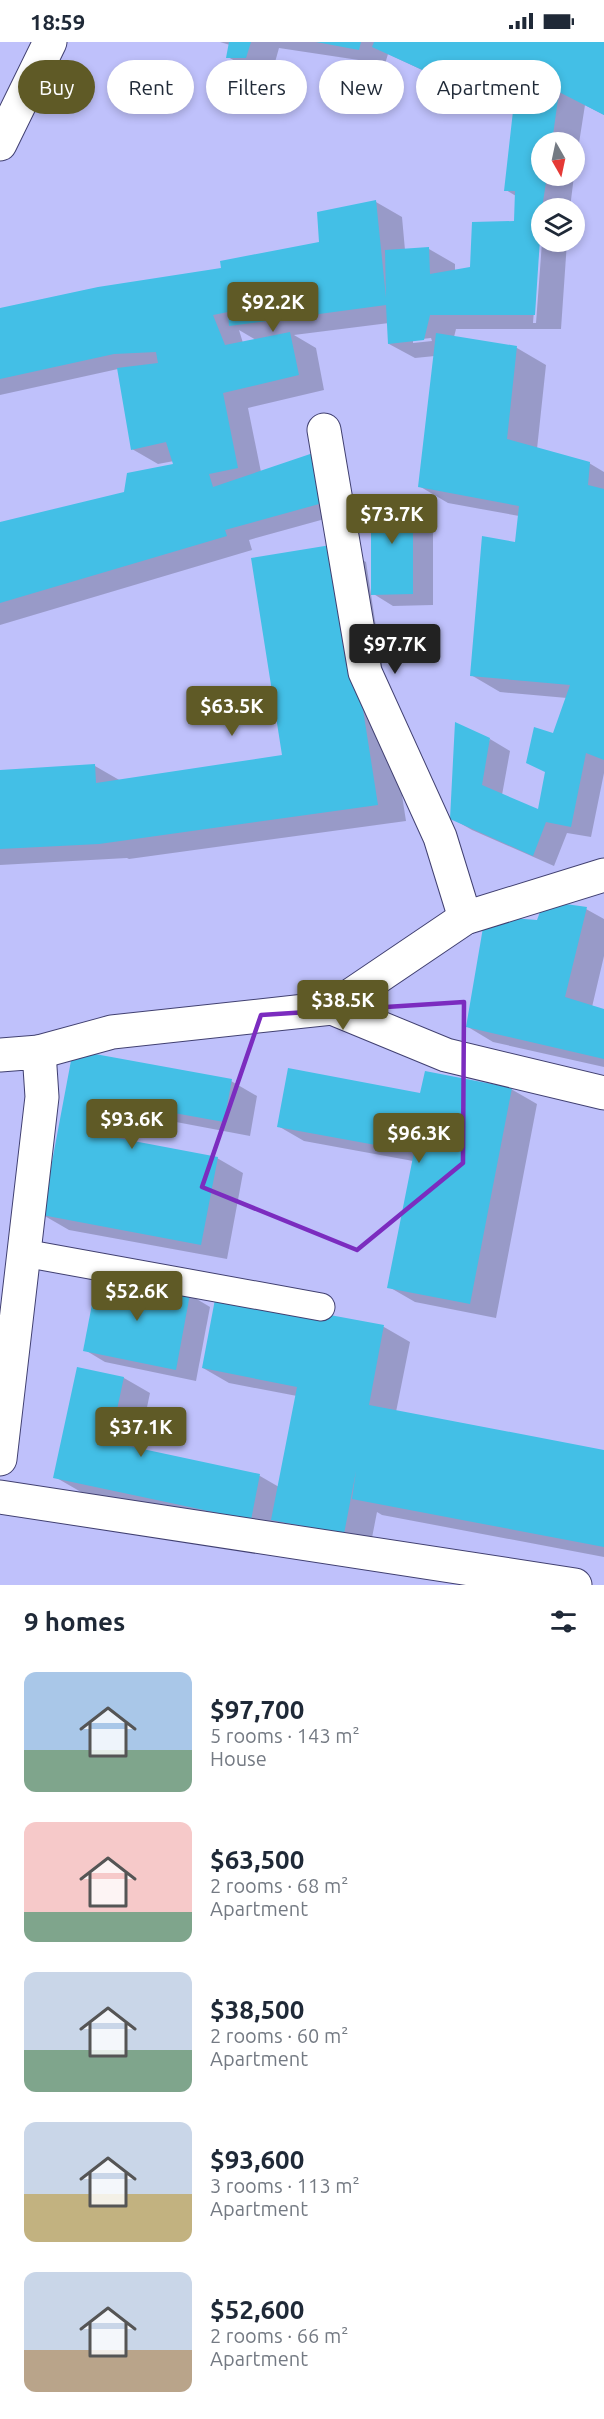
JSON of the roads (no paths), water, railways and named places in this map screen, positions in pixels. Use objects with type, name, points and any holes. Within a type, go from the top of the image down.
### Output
[{"type":"street","points":[[0,144],[50,42]]},
{"type":"street","points":[[324,430],[365,672],[440,837],[465,918]]},
{"type":"street","points":[[0,1055],[39,1052],[112,1032],[332,1008],[465,918],[604,875]]},
{"type":"street","points":[[332,1008],[446,1055],[604,1093]]},
{"type":"street","points":[[0,1459],[42,1097],[39,1052]]},
{"type":"street","points":[[0,1497],[574,1585]]},
{"type":"lane","points":[[24,1253],[321,1307]]}]
